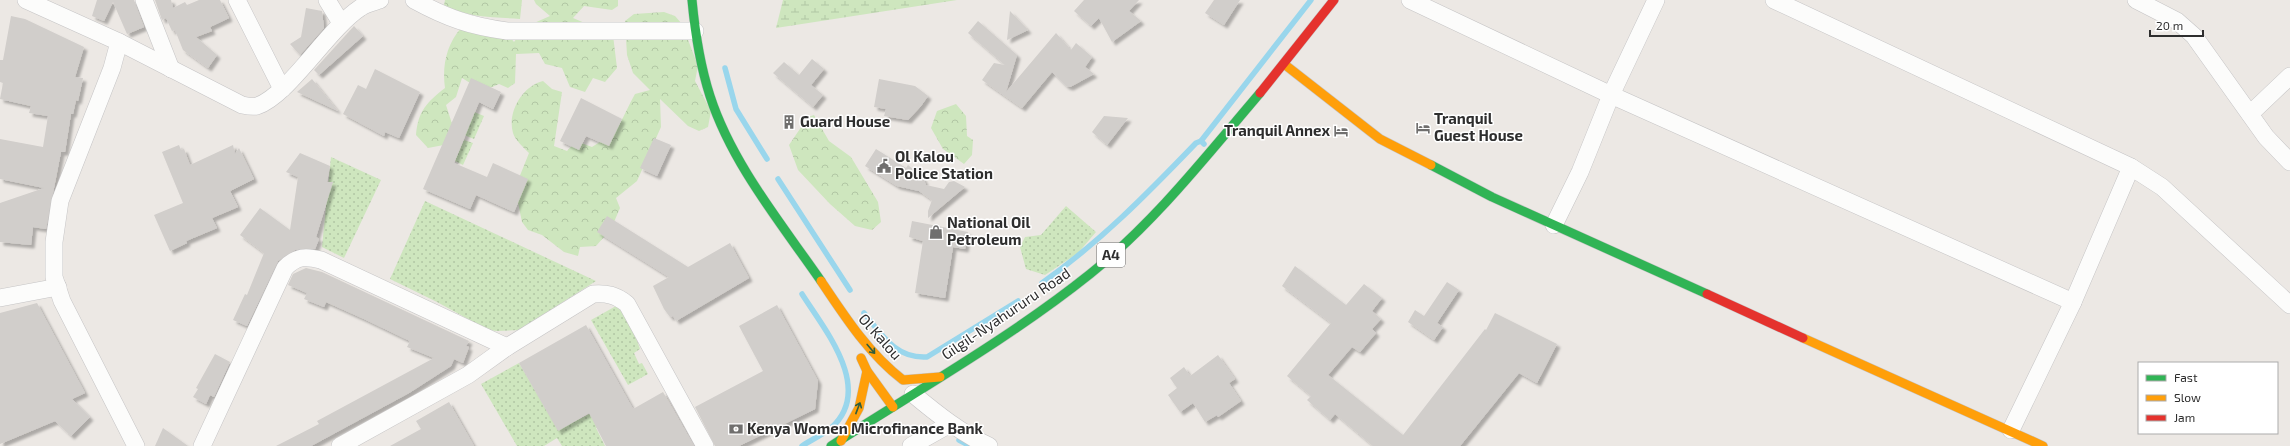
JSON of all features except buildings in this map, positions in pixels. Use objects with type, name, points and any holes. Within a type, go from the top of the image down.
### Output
[{"type":"main road","points":[[692,0],[695,31],[710,96],[731,145],[751,178],[846,320]]},
{"type":"main road","name":"Gilgil-Nyahururu Road","points":[[830,446],[841,441],[1030,319],[1091,273],[1128,240],[1177,190],[1284,64],[1334,0]]},
{"type":"main road","points":[[1284,64],[1380,139],[1492,197],[2011,430],[2043,446]]},
{"type":"main road","name":"Ol Kalou","points":[[846,320],[867,372],[893,407]]},
{"type":"main road","name":"Ol Kalou","points":[[846,320],[885,366],[903,380],[940,377]]},
{"type":"main road","points":[[841,441],[859,408],[867,372]]},
{"type":"street","points":[[26,0],[54,6],[119,42],[242,105],[256,106],[264,103],[282,89],[341,23],[361,7],[380,0]]},
{"type":"street","points":[[144,0],[171,69]]},
{"type":"street","points":[[237,0],[282,89]]},
{"type":"street","points":[[327,0],[341,23]]},
{"type":"street","points":[[414,0],[445,17],[482,28],[507,31],[695,31]]},
{"type":"street","points":[[1410,0],[1611,95],[2073,302]]},
{"type":"street","points":[[1554,225],[1580,172],[1611,95],[1656,0]]},
{"type":"street","points":[[1774,0],[2132,167],[2162,187],[2290,305]]},
{"type":"street","points":[[2136,0],[2177,21],[2194,36],[2266,137],[2290,162]]},
{"type":"street","points":[[119,42],[112,68],[60,201],[54,242],[54,277],[62,301],[77,326],[136,446]]},
{"type":"street","points":[[2250,114],[2290,76]]},
{"type":"street","points":[[2011,430],[2073,302],[2132,167]]},
{"type":"street","points":[[202,446],[285,268],[293,260],[301,257],[321,260],[508,347]]},
{"type":"street","points":[[0,298],[58,287]]},
{"type":"street","points":[[340,446],[468,375],[508,347],[593,294],[605,294],[619,298],[627,304],[705,446]]},
{"type":"street","points":[[913,394],[950,424],[969,437],[990,446]]},
{"type":"street","points":[[911,446],[950,424]]},
{"type":"green space","points":[[445,0],[522,0],[520,19],[471,15],[444,5]]},
{"type":"green space","points":[[534,0],[618,0],[618,6],[612,10],[584,6],[573,18],[613,35],[617,68],[605,82],[593,78],[585,92],[570,87],[562,68],[545,64],[539,53],[516,54],[515,83],[508,88],[499,84],[483,91],[462,78],[456,97],[446,105],[454,130],[449,144],[428,148],[416,135],[417,127],[424,108],[445,88],[444,72],[446,56],[452,42],[461,28],[501,25],[514,42],[525,27],[550,16],[536,4]]},
{"type":"green space","points":[[783,0],[957,0],[776,28]]},
{"type":"green space","points":[[664,12],[675,16],[682,24],[698,66],[695,81],[711,111],[708,127],[699,131],[688,126],[660,99],[661,127],[637,181],[616,198],[620,208],[611,229],[596,246],[580,247],[578,256],[564,252],[542,235],[528,230],[522,222],[515,188],[529,153],[514,136],[512,117],[514,109],[523,94],[529,88],[543,81],[552,89],[562,92],[554,146],[567,151],[576,141],[592,147],[603,140],[614,132],[619,125],[635,94],[650,90],[633,73],[627,55],[625,21],[634,14]]},
{"type":"green space","points":[[956,104],[966,116],[967,136],[973,140],[972,155],[964,164],[943,149],[931,128],[937,111]]},
{"type":"green space","points":[[474,112],[484,116],[474,139],[464,135]]},
{"type":"green space","points":[[814,115],[829,141],[851,157],[878,202],[881,222],[872,230],[855,226],[830,204],[798,170],[789,145],[808,117]]},
{"type":"green space","points":[[464,140],[473,143],[463,165],[455,161]]},
{"type":"green space","points":[[331,157],[381,180],[344,258],[322,247]]},
{"type":"green space","points":[[425,201],[596,281],[519,330],[488,330],[437,302],[390,279]]},
{"type":"green space","points":[[1066,206],[1096,232],[1078,253],[1045,275],[1026,269],[1020,247],[1025,237],[1041,235]]},
{"type":"green space","points":[[616,306],[625,315],[631,326],[640,349],[634,353],[639,364],[642,363],[648,374],[628,385],[591,320]]},
{"type":"green space","points":[[519,363],[558,430],[591,413],[599,427],[596,428],[605,446],[562,446],[557,438],[544,446],[517,446],[481,384]]},
{"type":"waterway","points":[[1201,141],[1311,0]]},
{"type":"waterway","points":[[725,68],[736,109],[767,159]]},
{"type":"waterway","points":[[1042,283],[1084,251],[1122,217],[1196,143],[1201,141],[1204,144]]},
{"type":"waterway","points":[[778,179],[850,290]]},
{"type":"waterway","points":[[802,294],[822,324],[841,360],[847,378],[848,396],[843,412],[831,428],[802,446]]},
{"type":"waterway","points":[[864,313],[884,337],[898,350],[916,357],[927,357],[1018,301]]},
{"type":"waterway","points":[[959,440],[970,446]]},
{"type":"traffic: fast","points":[[692,0],[696,36],[703,72],[719,121],[744,169],[774,215],[821,281]]},
{"type":"traffic: fast","points":[[831,446],[996,342],[1090,274],[1137,232],[1180,187],[1260,93]]},
{"type":"traffic: fast","points":[[1431,165],[1492,197],[1707,294]]},
{"type":"traffic: slow","points":[[1284,64],[1380,139],[1431,165]]},
{"type":"traffic: slow","points":[[821,281],[868,347],[903,380],[940,377]]},
{"type":"traffic: slow","points":[[1803,338],[2043,446]]},
{"type":"traffic: slow","points":[[861,358],[867,371],[893,407]]},
{"type":"traffic: slow","points":[[841,441],[859,408],[867,371]]},
{"type":"traffic: jam","points":[[1260,93],[1334,0]]},
{"type":"traffic: jam","points":[[1707,294],[1803,338]]},
{"type":"place","name":"Guard House","points":[[789,122]]},
{"type":"place","name":"Tranquil Guest House","points":[[1423,128]]},
{"type":"place","name":"Tranquil Annex","points":[[1341,131]]},
{"type":"place","name":"Ol Kalou Police Station","points":[[884,166]]},
{"type":"place","name":"National Oil Petroleum","points":[[936,232]]},
{"type":"place","name":"Kenya Women Microfinance Bank","points":[[736,429]]}]
